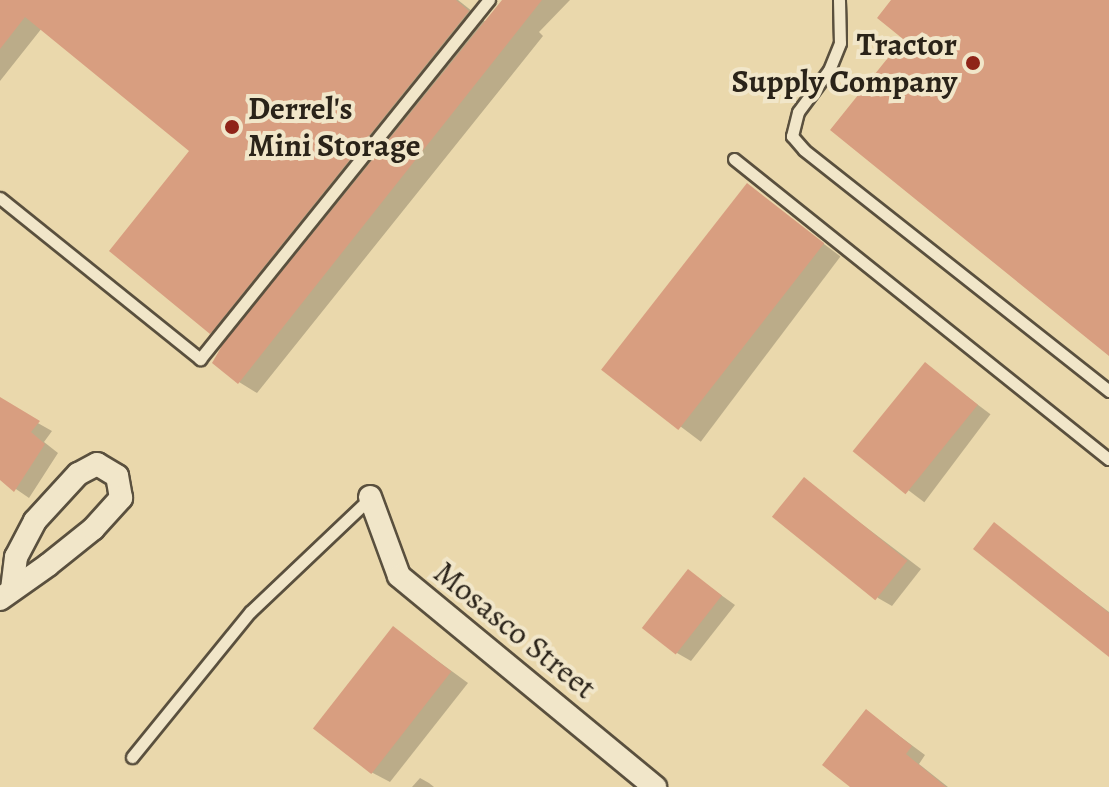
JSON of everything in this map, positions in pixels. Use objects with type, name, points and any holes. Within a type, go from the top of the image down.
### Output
[{"type":"street","points":[[97,464],[117,476],[121,498],[102,518],[6,594],[16,557],[35,521],[78,474],[97,464]]},
{"type":"street","name":"Mosasco Street","points":[[370,497],[399,576],[655,787]]},
{"type":"lane","points":[[0,198],[200,359],[489,0]]},
{"type":"lane","points":[[839,0],[840,43],[829,70],[798,112],[792,136],[804,150],[1109,391]]},
{"type":"lane","points":[[734,159],[1109,459]]},
{"type":"lane","points":[[132,757],[250,612],[370,497]]},
{"type":"building","points":[[0,0],[456,0],[469,11],[210,334],[109,251],[189,151],[25,17],[0,49]]},
{"type":"building","points":[[502,0],[542,0],[238,384],[212,363],[223,344]]},
{"type":"building","points":[[891,0],[1109,0],[1109,356],[830,130],[903,39],[877,18]]},
{"type":"building","points":[[747,183],[824,243],[678,430],[601,370]]},
{"type":"building","points":[[925,362],[978,405],[905,494],[853,451]]},
{"type":"building","points":[[0,397],[40,421],[31,432],[45,444],[14,492],[0,480]]},
{"type":"building","points":[[804,477],[907,561],[875,600],[772,517]]},
{"type":"building","points":[[994,522],[1109,613],[1109,657],[973,549]]},
{"type":"building","points":[[688,569],[722,595],[676,655],[642,628]]},
{"type":"building","points":[[393,626],[451,672],[371,774],[313,728]]},
{"type":"building","points":[[866,709],[912,746],[906,754],[946,787],[850,787],[822,765]]},
{"type":"place","name":"Tractor Supply Company","points":[[973,63]]},
{"type":"place","name":"Derrel's Mini Storage","points":[[232,127]]}]
